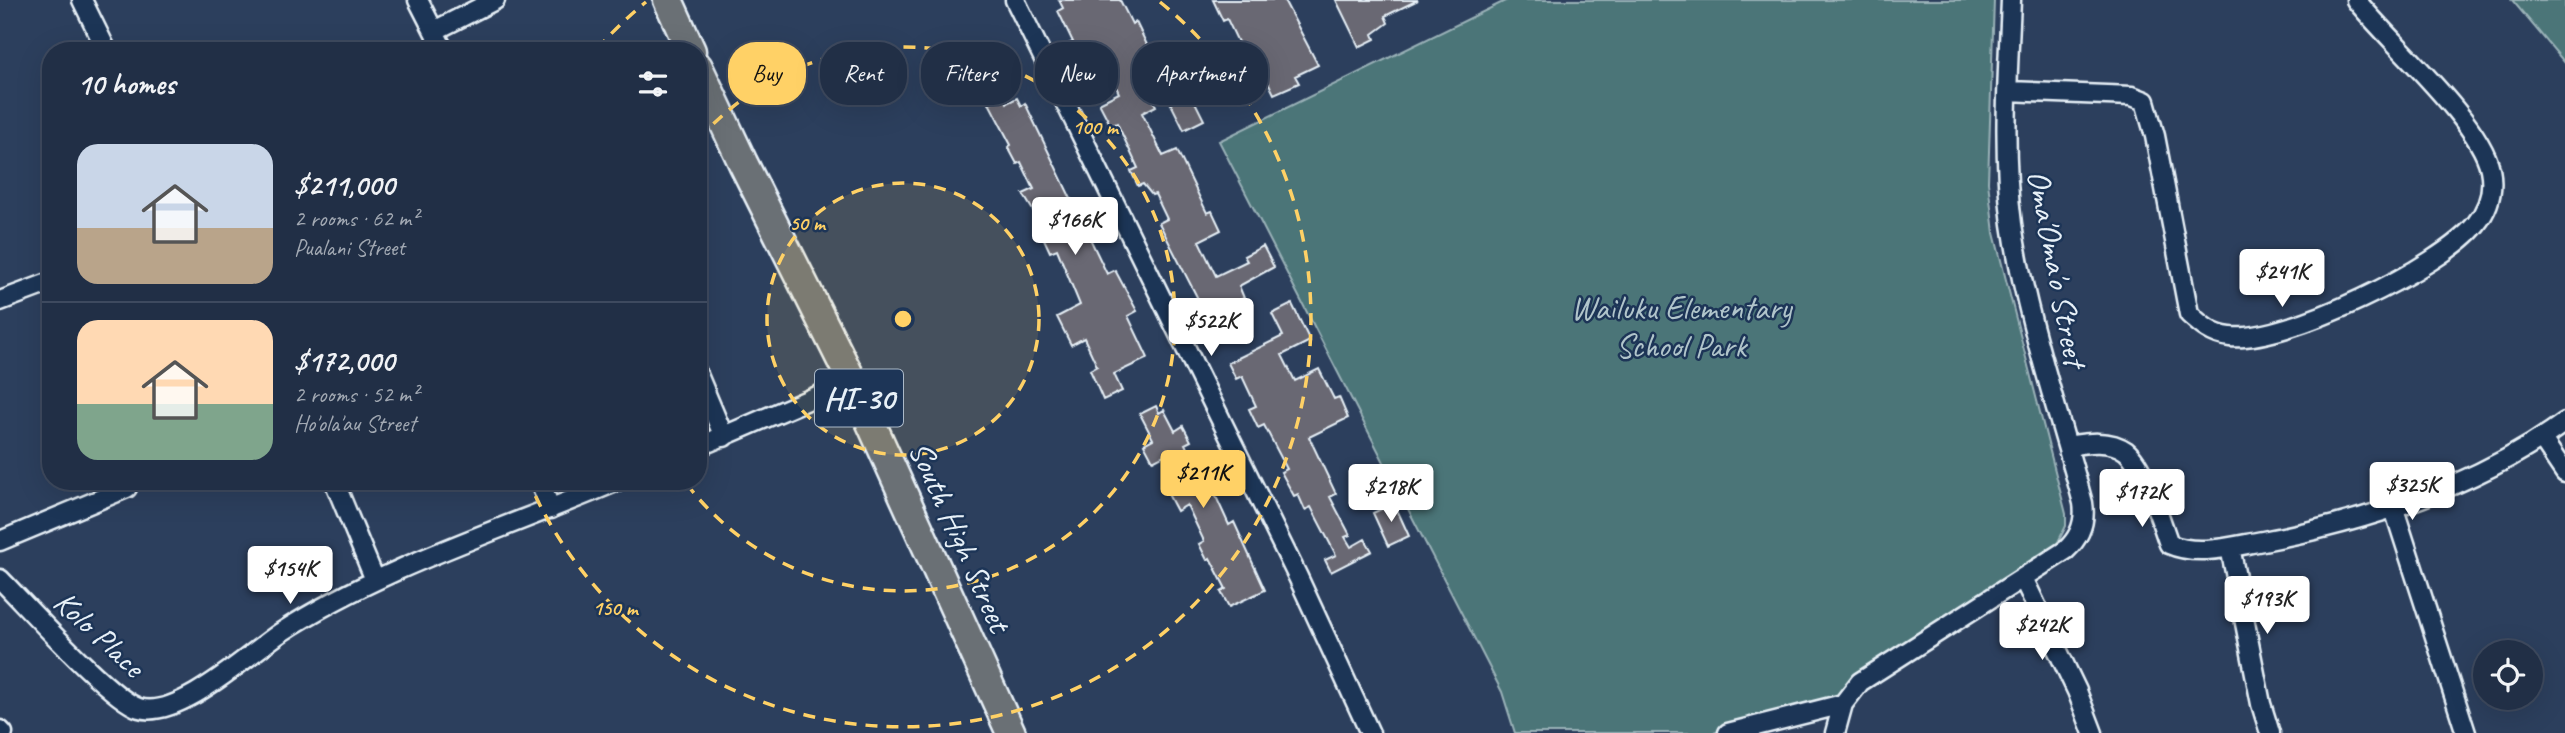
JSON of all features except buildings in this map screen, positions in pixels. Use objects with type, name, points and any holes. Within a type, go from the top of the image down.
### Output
[{"type":"main road","points":[[668,0],[687,42]]},
{"type":"main road","name":"South High Street","points":[[707,85],[852,381],[1011,733]]},
{"type":"street","points":[[82,0],[103,42]]},
{"type":"street","points":[[418,0],[439,42]]},
{"type":"street","points":[[433,31],[495,0]]},
{"type":"street","points":[[1015,0],[1298,577],[1370,733]]},
{"type":"street","name":"Oma'Oma'o Street","points":[[2011,0],[2005,146],[2012,225],[2029,303],[2083,503],[2083,524],[2073,542],[2023,578]]},
{"type":"street","points":[[2008,91],[2132,96],[2145,101],[2155,136],[2189,314],[2208,331],[2231,337],[2283,329],[2352,304],[2436,258],[2476,224],[2492,194],[2489,167],[2463,117],[2382,33],[2356,0]]},
{"type":"street","points":[[0,300],[42,285]]},
{"type":"street","points":[[707,444],[852,381]]},
{"type":"street","points":[[707,396],[724,437]]},
{"type":"street","points":[[2068,446],[2108,444],[2125,450],[2140,472],[2169,544],[2194,551],[2230,547],[2329,528],[2394,509],[2470,476],[2542,439],[2565,422]]},
{"type":"street","points":[[2542,439],[2565,473]]},
{"type":"street","points":[[0,541],[122,490]]},
{"type":"street","points":[[338,490],[375,580]]},
{"type":"street","points":[[543,490],[551,509]]},
{"type":"street","name":"Kolo Place","points":[[0,579],[109,688],[139,708],[162,709],[181,702],[282,632],[375,580],[596,490]]},
{"type":"street","points":[[2394,509],[2466,733]]},
{"type":"street","points":[[2230,547],[2261,704],[2270,733]]},
{"type":"street","points":[[1835,733],[1843,704],[1867,678],[2023,578],[2077,691],[2093,733]]},
{"type":"street","points":[[1728,733],[1843,704]]},
{"type":"green space","name":"Wailuku Elementary School Park","points":[[1507,0],[1994,0],[1988,182],[1994,233],[2066,514],[2066,526],[2054,550],[1834,704],[1713,733],[1515,733],[1502,692],[1219,141]]},
{"type":"green space","points":[[2512,0],[2565,0],[2565,63]]}]
